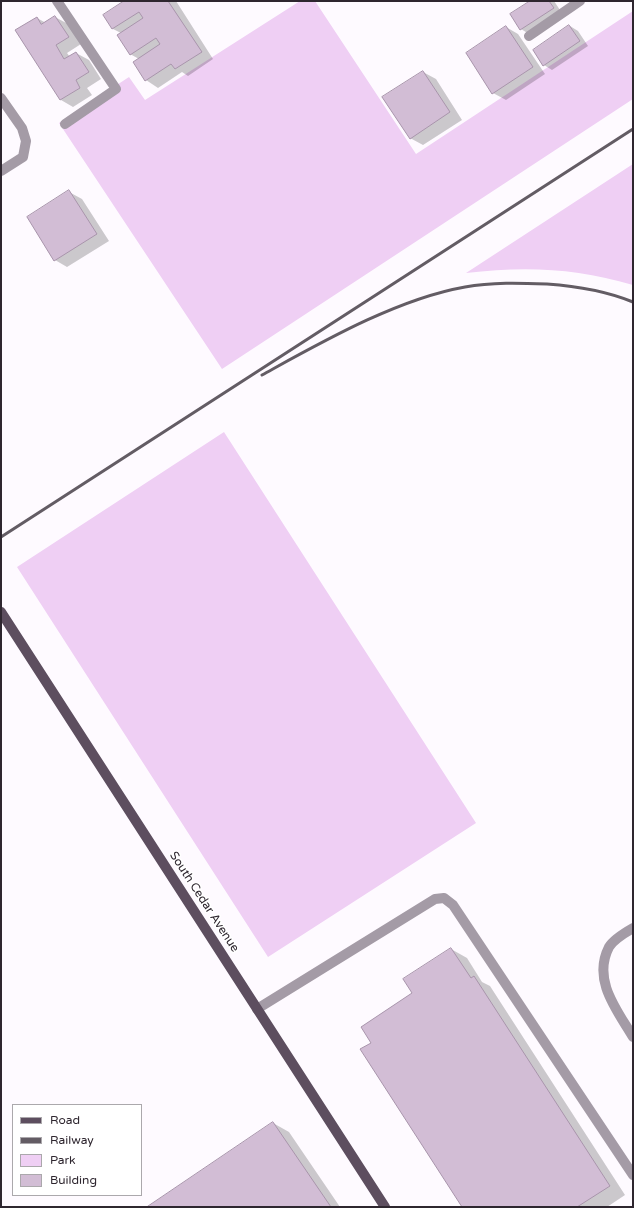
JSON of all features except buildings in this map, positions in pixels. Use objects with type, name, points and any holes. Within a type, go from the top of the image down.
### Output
[{"type":"main road","name":"South Cedar Avenue","points":[[1,612],[385,1207]]},
{"type":"lane","points":[[57,1],[116,89],[65,124]]},
{"type":"lane","points":[[529,36],[580,1]]},
{"type":"lane","points":[[1,98],[22,128],[26,141],[23,157],[1,171]]},
{"type":"lane","points":[[257,1009],[435,899],[444,898],[453,905],[633,1175]]},
{"type":"lane","points":[[633,928],[609,946],[602,972],[607,994],[633,1037]]},
{"type":"green space","points":[[300,1],[315,1],[416,154],[633,11],[633,99],[222,369],[59,123],[129,77],[145,100]]},
{"type":"green space","points":[[633,164],[633,285],[591,275],[550,270],[530,269],[466,273]]},
{"type":"green space","points":[[224,432],[476,823],[268,957],[17,567]]},
{"type":"railway","points":[[1,537],[633,129]]},
{"type":"railway","points":[[262,375],[309,349],[387,311],[413,301],[465,287],[506,283],[558,285],[602,292],[633,302]]}]
